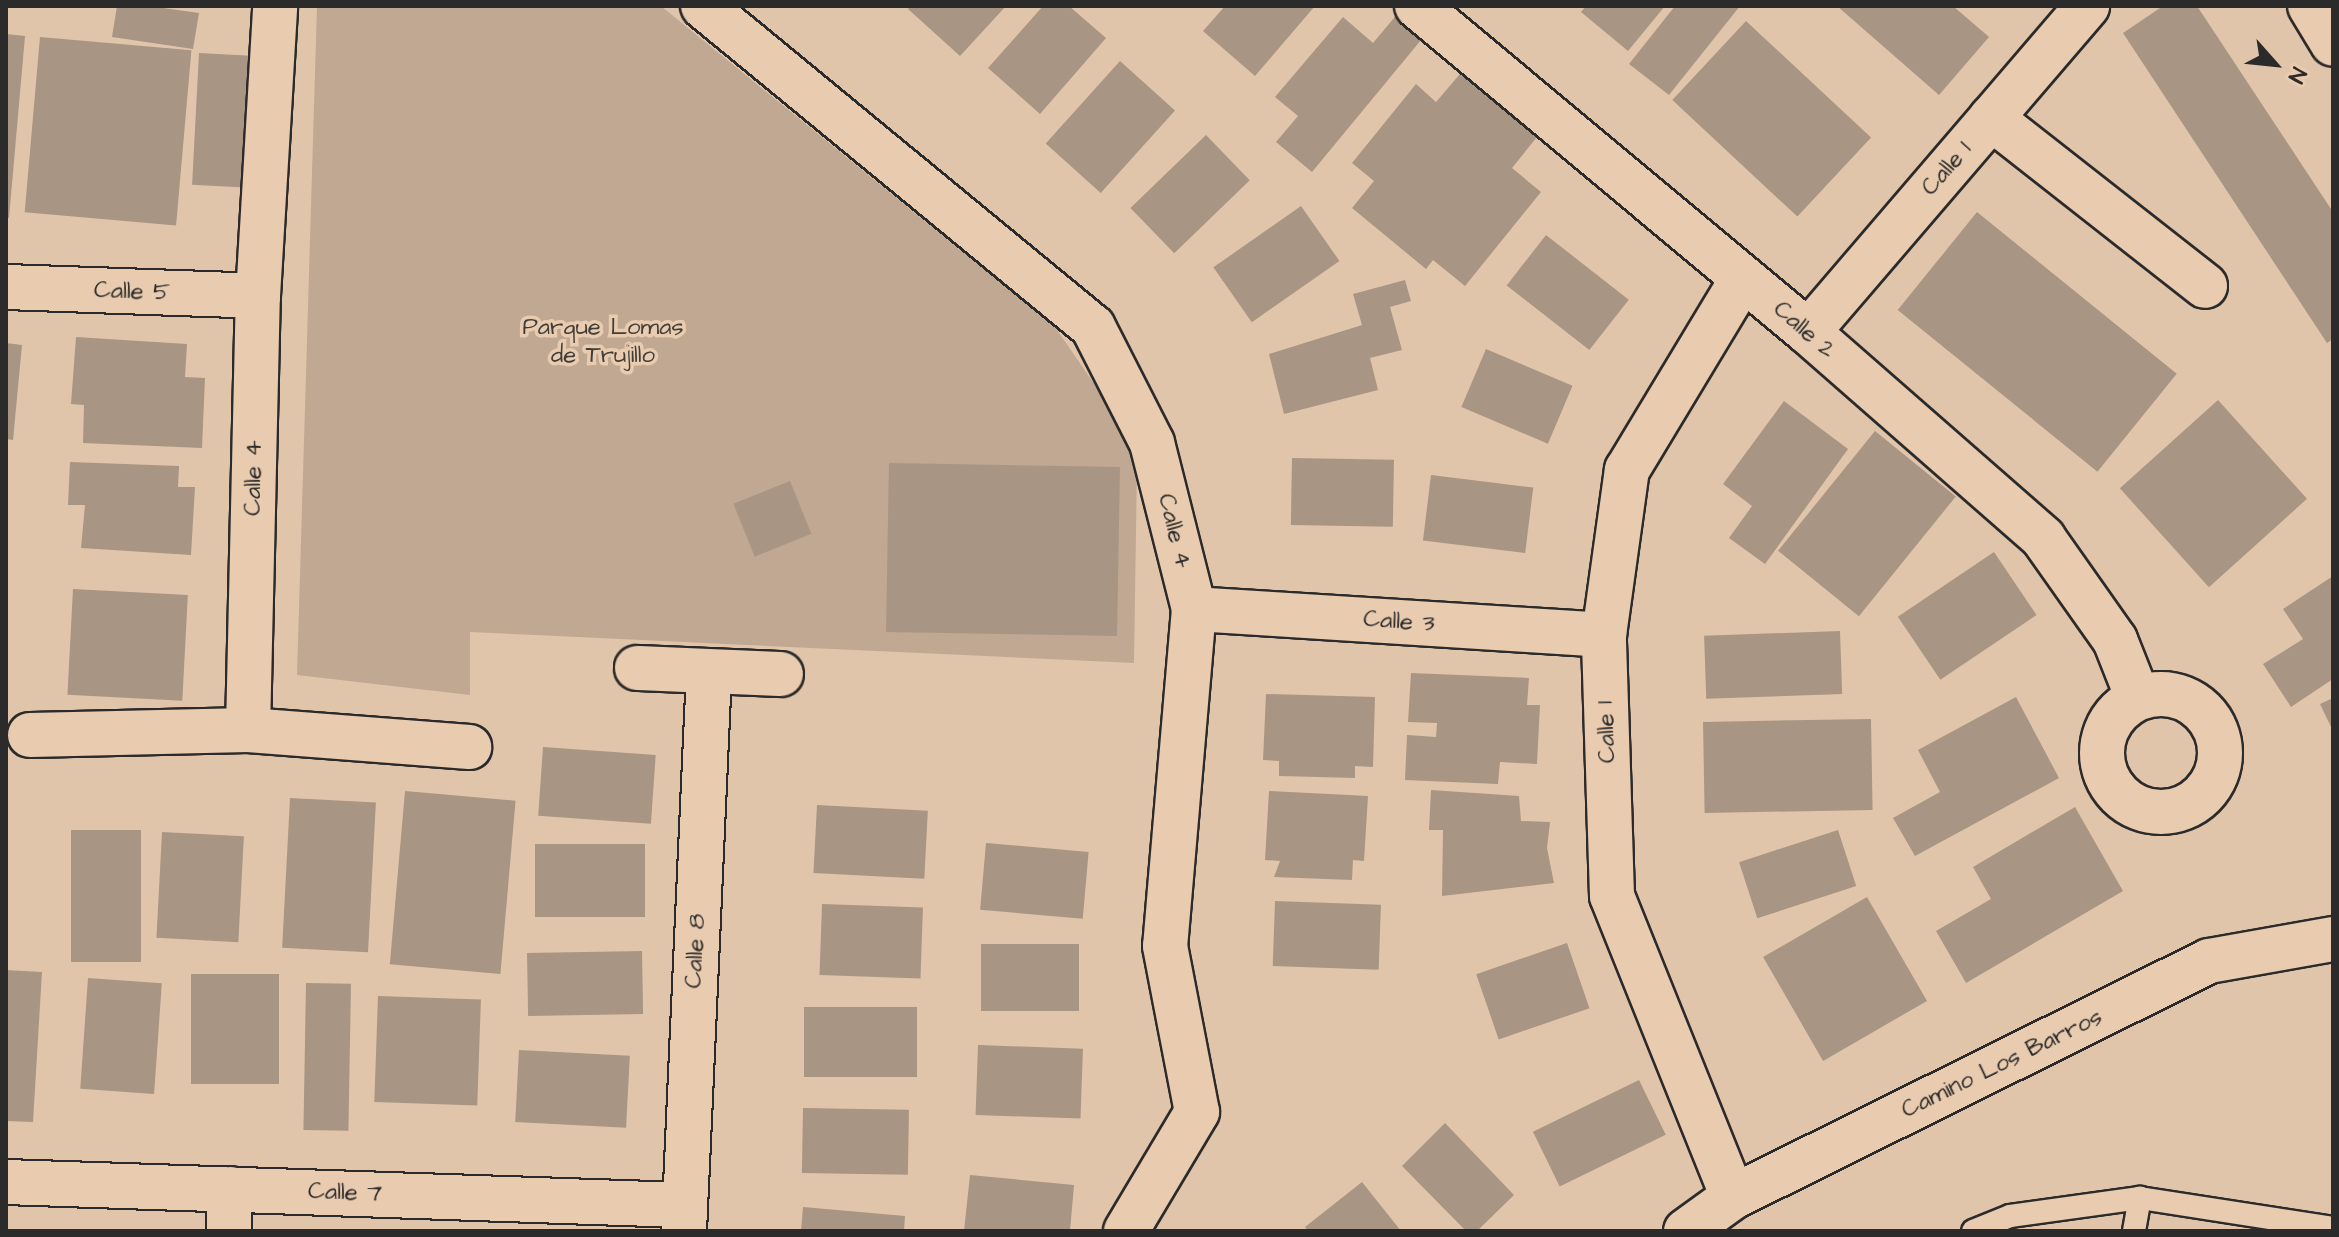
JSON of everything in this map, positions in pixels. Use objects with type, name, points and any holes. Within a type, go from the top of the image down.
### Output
[{"type":"street","name":"Calle 4","points":[[248,730],[258,296],[275,6]]},
{"type":"street","name":"Calle 4","points":[[703,6],[1093,327],[1152,443],[1194,609],[1165,946],[1197,1112],[1126,1231]]},
{"type":"street","name":"Calle 2","points":[[1417,6],[1808,332],[2043,538],[2115,640],[2138,698]]},
{"type":"street","name":"Calle 1","points":[[1808,332],[2087,6]]},
{"type":"street","points":[[2310,6],[2333,44]]},
{"type":"street","points":[[1991,118],[2205,286]]},
{"type":"street","name":"Calle 1","points":[[1733,1197],[1612,896],[1604,635],[1627,470],[1743,278]]},
{"type":"street","name":"Calle 5","points":[[6,287],[258,296]]},
{"type":"street","name":"Calle 3","points":[[1194,609],[1604,635]]},
{"type":"street","points":[[637,668],[781,674]]},
{"type":"street","name":"Calle 8","points":[[684,1218],[709,672]]},
{"type":"street","points":[[30,735],[248,730],[469,747]]},
{"type":"street","name":"Camino Los Barros","points":[[1686,1231],[1733,1197],[2209,961],[2333,939]]},
{"type":"street","name":"Calle 7","points":[[6,1182],[230,1210],[684,1218]]},
{"type":"lane","points":[[2134,1231],[2140,1198]]},
{"type":"lane","points":[[1973,1231],[2010,1216],[2140,1198],[2327,1229]]},
{"type":"green space","name":"Parque Lomas de Trujillo","points":[[317,6],[661,6],[1055,327],[1106,401],[1137,467],[1134,663],[470,632],[470,695],[297,675]]},
{"type":"building","points":[[117,6],[149,6],[199,13],[193,49],[112,37]]},
{"type":"building","points":[[911,6],[1006,6],[960,56],[908,9]]},
{"type":"building","points":[[1043,6],[1069,6],[1106,38],[1040,114],[988,68]]},
{"type":"building","points":[[1225,6],[1315,6],[1255,76],[1203,31]]},
{"type":"building","points":[[1586,6],[1665,6],[1628,51],[1581,12]]},
{"type":"building","points":[[1675,6],[1740,6],[1669,95],[1629,64]]},
{"type":"building","points":[[1837,6],[1953,6],[1989,37],[1939,95]]},
{"type":"building","points":[[2163,6],[2197,6],[2333,212],[2333,339],[2327,343],[2123,33]]},
{"type":"building","points":[[1399,12],[1426,34],[1312,172],[1276,142],[1298,116],[1275,97],[1343,17],[1373,43]]},
{"type":"building","points":[[1746,21],[1871,138],[1797,217],[1672,100]]},
{"type":"building","points":[[6,34],[25,36],[9,218],[6,218]]},
{"type":"building","points":[[40,37],[191,50],[176,226],[25,212]]},
{"type":"building","points":[[199,53],[251,56],[244,188],[192,185]]},
{"type":"building","points":[[1120,61],[1175,111],[1101,193],[1046,143]]},
{"type":"building","points":[[1460,74],[1537,137],[1512,168],[1541,192],[1465,286],[1433,260],[1426,269],[1352,208],[1374,181],[1352,163],[1416,84],[1436,102]]},
{"type":"building","points":[[1206,135],[1250,180],[1174,253],[1130,208]]},
{"type":"building","points":[[1301,206],[1339,261],[1252,322],[1213,267]]},
{"type":"building","points":[[1977,212],[2177,374],[2097,472],[1898,310]]},
{"type":"building","points":[[1546,235],[1629,300],[1589,350],[1507,285]]},
{"type":"building","points":[[1405,280],[1411,301],[1390,307],[1402,350],[1370,358],[1378,390],[1284,414],[1269,354],[1362,325],[1353,294]]},
{"type":"building","points":[[76,337],[187,344],[185,377],[205,378],[202,448],[83,443],[84,405],[71,404]]},
{"type":"building","points":[[6,343],[22,345],[13,440],[6,439]]},
{"type":"building","points":[[1486,349],[1573,386],[1548,444],[1461,407]]},
{"type":"building","points":[[2218,400],[2307,499],[2209,587],[2120,488]]},
{"type":"building","points":[[1784,401],[1848,449],[1765,564],[1729,538],[1752,506],[1723,484]]},
{"type":"building","points":[[1875,431],[1956,496],[1859,616],[1778,551]]},
{"type":"building","points":[[1292,458],[1394,460],[1393,527],[1291,525]]},
{"type":"building","points":[[70,462],[179,466],[178,487],[195,487],[191,555],[81,548],[85,505],[68,505]]},
{"type":"building","points":[[889,463],[1120,467],[1117,636],[886,632]]},
{"type":"building","points":[[1431,475],[1533,488],[1525,553],[1423,541]]},
{"type":"building","points":[[790,481],[811,534],[755,557],[733,504]]},
{"type":"building","points":[[1994,552],[2036,615],[1940,680],[1898,617]]},
{"type":"building","points":[[2333,576],[2333,679],[2291,707],[2263,664],[2303,639],[2283,609]]},
{"type":"building","points":[[73,589],[188,595],[182,701],[67,695]]},
{"type":"building","points":[[1840,631],[1842,694],[1706,699],[1704,636]]},
{"type":"building","points":[[1411,673],[1529,678],[1527,705],[1540,705],[1537,764],[1500,762],[1498,784],[1405,780],[1407,735],[1436,737],[1437,723],[1408,722]]},
{"type":"building","points":[[1266,694],[1375,697],[1373,767],[1355,766],[1355,778],[1279,776],[1279,761],[1263,760]]},
{"type":"building","points":[[2016,697],[2059,778],[1915,856],[1893,818],[1940,792],[1918,750]]},
{"type":"building","points":[[2333,698],[2333,731],[2320,704]]},
{"type":"building","points":[[1871,719],[1873,810],[1705,813],[1703,722]]},
{"type":"building","points":[[543,747],[656,755],[651,824],[538,816]]},
{"type":"building","points":[[1431,790],[1519,796],[1521,821],[1550,822],[1547,848],[1554,883],[1442,896],[1443,830],[1429,830]]},
{"type":"building","points":[[405,791],[516,801],[500,974],[390,964]]},
{"type":"building","points":[[1269,791],[1368,796],[1364,861],[1353,860],[1352,880],[1274,877],[1280,861],[1265,860]]},
{"type":"building","points":[[290,798],[376,803],[368,952],[282,948]]},
{"type":"building","points":[[817,805],[928,811],[924,879],[813,873]]},
{"type":"building","points":[[2075,807],[2123,891],[1966,983],[1936,931],[1991,899],[1973,867]]},
{"type":"building","points":[[71,830],[141,830],[141,962],[71,962]]},
{"type":"building","points":[[1838,830],[1856,886],[1757,918],[1739,862]]},
{"type":"building","points":[[162,832],[244,836],[238,942],[156,938]]},
{"type":"building","points":[[986,843],[1089,852],[1083,919],[980,910]]},
{"type":"building","points":[[535,844],[645,844],[645,917],[535,917]]},
{"type":"building","points":[[1867,897],[1927,1001],[1823,1061],[1763,957]]},
{"type":"building","points":[[1275,901],[1381,905],[1379,970],[1273,966]]},
{"type":"building","points":[[822,904],[923,908],[920,978],[820,975]]},
{"type":"building","points":[[1567,943],[1589,1008],[1499,1039],[1476,974]]},
{"type":"building","points":[[981,944],[1079,944],[1079,1011],[981,1011]]},
{"type":"building","points":[[642,951],[643,1014],[528,1016],[527,953]]},
{"type":"building","points":[[6,970],[42,972],[33,1122],[6,1121]]},
{"type":"building","points":[[191,974],[279,974],[279,1084],[191,1084]]},
{"type":"building","points":[[88,978],[162,983],[154,1094],[80,1089]]},
{"type":"building","points":[[306,983],[351,984],[348,1131],[303,1130]]},
{"type":"building","points":[[378,996],[481,1000],[477,1106],[374,1102]]},
{"type":"building","points":[[804,1007],[917,1007],[917,1077],[804,1077]]},
{"type":"building","points":[[978,1045],[1083,1049],[1080,1119],[976,1115]]},
{"type":"building","points":[[519,1050],[630,1056],[626,1128],[515,1122]]},
{"type":"building","points":[[1639,1080],[1666,1135],[1560,1187],[1533,1132]]},
{"type":"building","points":[[803,1108],[909,1110],[908,1175],[802,1173]]},
{"type":"building","points":[[1445,1123],[1514,1195],[1477,1231],[1466,1231],[1402,1166]]},
{"type":"building","points":[[970,1175],[1074,1185],[1070,1231],[964,1231]]},
{"type":"building","points":[[1362,1182],[1401,1231],[1308,1231],[1305,1227]]},
{"type":"building","points":[[803,1207],[905,1216],[904,1231],[801,1231]]}]
